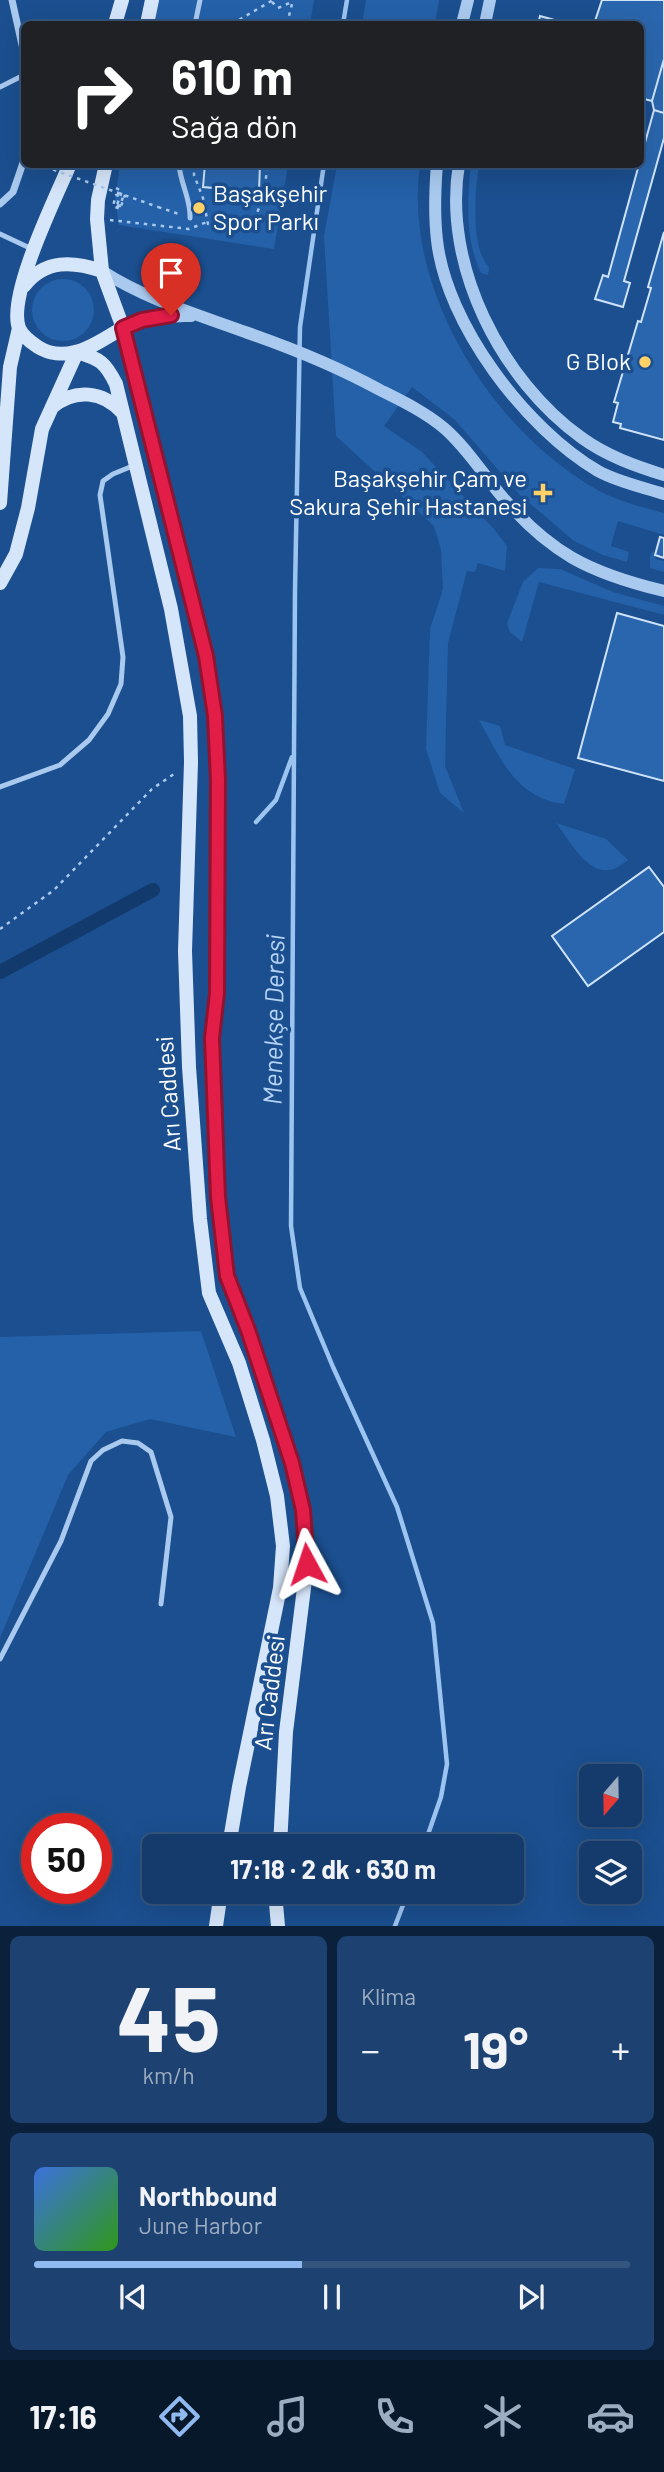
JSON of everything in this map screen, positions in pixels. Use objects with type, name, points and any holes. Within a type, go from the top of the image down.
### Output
[{"type":"main road","points":[[116,21],[121,0]]},
{"type":"main road","points":[[148,21],[152,0]]},
{"type":"main road","points":[[0,503],[10,367],[19,328],[18,308],[32,249],[68,168]]},
{"type":"main road","name":"Arı Caddesi","points":[[105,168],[96,219],[102,271],[123,328],[206,656],[215,716],[218,780],[217,979],[212,1038],[218,1197],[227,1276],[248,1330],[292,1463],[303,1510],[307,1564],[286,1732],[281,1834]]},
{"type":"main road","points":[[23,287],[33,275],[58,265],[80,264],[102,271]]},
{"type":"main road","points":[[19,328],[30,341],[44,350],[60,354],[77,352],[123,328]]},
{"type":"main road","points":[[0,583],[16,554],[28,509],[41,429],[77,352]]},
{"type":"main road","name":"Arı Caddesi","points":[[77,352],[98,358],[116,384],[171,610],[190,716],[185,964],[200,1219],[209,1293],[239,1363],[263,1440],[277,1496],[283,1546],[280,1588],[231,1834]]},
{"type":"main road","points":[[50,408],[61,399],[85,393],[114,403],[124,414]]},
{"type":"main road","points":[[216,1926],[219,1904]]},
{"type":"main road","points":[[276,1904],[278,1926]]},
{"type":"street","points":[[12,0],[21,40]]},
{"type":"street","points":[[463,21],[468,0]]},
{"type":"street","points":[[486,21],[490,0]]},
{"type":"street","points":[[0,204],[13,192],[21,168]]},
{"type":"street","points":[[437,168],[437,240],[447,285],[456,306],[491,366],[531,418],[580,459],[601,472],[664,494]]},
{"type":"street","points":[[458,168],[456,208],[462,252],[487,322],[518,374],[540,401],[582,439],[624,462],[664,475]]},
{"type":"street","points":[[102,271],[135,290],[198,316],[314,358],[415,408],[444,429],[539,536],[581,564],[601,573],[664,591]]},
{"type":"street","points":[[123,328],[142,320],[171,315],[198,316]]},
{"type":"lane","points":[[196,21],[200,0]]},
{"type":"lane","points":[[0,86],[21,76]]},
{"type":"lane","points":[[179,168],[191,209],[190,218]]},
{"type":"lane","points":[[0,234],[32,249]]},
{"type":"lane","points":[[0,787],[60,765],[95,732],[108,714],[121,684],[123,657],[100,495],[103,481],[135,466]]},
{"type":"lane","points":[[0,1659],[61,1541],[91,1461],[103,1450],[122,1441],[138,1443],[151,1452],[171,1517],[161,1604]]},
{"type":"path","points":[[237,21],[273,1],[278,8],[293,1]]},
{"type":"path","points":[[288,21],[293,1]]},
{"type":"path","points":[[48,168],[190,218],[189,229]]},
{"type":"path","points":[[194,168],[207,222],[211,226],[241,228],[252,222],[259,208],[267,168]]},
{"type":"path","points":[[117,205],[120,206],[123,197],[116,195],[113,206],[120,209],[125,195]]},
{"type":"path","points":[[96,219],[189,229],[207,222]]},
{"type":"path","points":[[0,929],[54,890],[152,789],[191,762]]},
{"type":"shaded area","points":[[158,0],[314,0],[310,21],[154,21]]},
{"type":"shaded area","points":[[366,0],[439,0],[436,21],[362,21]]},
{"type":"shaded area","name":"Başakşehir Spor Parkı","points":[[120,168],[288,168],[274,249],[119,225],[115,199]]},
{"type":"shaded area","points":[[336,168],[420,168],[418,213],[426,261],[441,308],[464,354],[492,397],[526,435],[563,467],[603,493],[664,513],[664,535],[618,521],[611,546],[629,552],[627,562],[603,555],[574,541],[520,495],[455,420],[412,387],[384,426],[422,452],[507,546],[505,571],[478,563],[475,572],[467,571],[448,643],[445,766],[464,813],[440,793],[426,749],[430,629],[443,589],[441,550],[434,526],[336,436],[324,236]]},
{"type":"shaded area","points":[[471,168],[479,168],[475,203],[476,233],[483,258],[489,267],[488,275],[481,273],[472,247],[468,206]]},
{"type":"shaded area","points":[[57,279],[69,279],[85,288],[92,298],[92,322],[85,332],[69,341],[57,341],[46,336],[37,327],[32,316],[32,304],[37,293],[46,284]]},
{"type":"shaded area","points":[[653,550],[656,559],[664,561],[664,572],[650,568]]},
{"type":"shaded area","points":[[538,568],[560,569],[613,592],[664,606],[664,615],[539,582],[522,642],[510,632],[507,623],[523,582]]},
{"type":"shaded area","points":[[479,720],[500,726],[505,745],[575,769],[564,804],[533,794],[522,785],[502,762]]},
{"type":"shaded area","points":[[556,823],[606,839],[628,860],[614,869],[596,868],[580,855]]},
{"type":"shaded area","points":[[201,1331],[236,1437],[150,1419],[106,1432],[68,1475],[0,1638],[0,1337]]},
{"type":"building","points":[[602,0],[664,0],[664,59],[652,101],[644,99],[644,21],[595,21]]},
{"type":"building","points":[[540,16],[558,21],[539,21]]},
{"type":"building","points":[[664,59],[664,113],[654,110],[652,101]]},
{"type":"building","points":[[654,110],[664,113],[664,138],[624,281],[630,283],[623,307],[595,299],[603,275],[608,277],[638,168],[644,168],[644,146]]},
{"type":"building","points":[[205,168],[260,168],[259,192],[203,187]]},
{"type":"building","name":"G Blok","points":[[664,232],[664,440],[620,428],[621,424],[613,422],[618,403],[614,402],[638,321],[641,322],[651,288],[648,287]]},
{"type":"building","points":[[660,537],[664,538],[664,558],[655,555]]},
{"type":"building","points":[[617,613],[664,626],[664,781],[578,758]]},
{"type":"building","points":[[649,867],[664,887],[664,932],[588,986],[552,936]]},
{"type":"waterway","name":"Menekşe Deresi","points":[[344,21],[347,0]]},
{"type":"waterway","name":"Menekşe Deresi","points":[[323,168],[300,327],[295,590],[291,1226],[300,1288],[397,1507],[433,1623],[447,1764],[441,1797],[428,1834]]},
{"type":"waterway","points":[[256,822],[276,800],[292,757]]},
{"type":"waterway","points":[[0,972],[153,890]]},
{"type":"waterway","name":"Menekşe Deresi","points":[[395,1926],[403,1904]]},
{"type":"place","name":"Başakşehir Spor Parkı","points":[[199,208]]},
{"type":"place","name":"G Blok","points":[[645,362]]},
{"type":"place","name":"Başakşehir Çam ve Sakura Şehir Hastanesi","points":[[543,493]]},
{"type":"route","points":[[171,315],[142,320],[123,328],[206,656],[215,716],[218,780],[217,993],[212,1038],[218,1197],[227,1276],[248,1330],[292,1463],[303,1510],[307,1564]]}]
